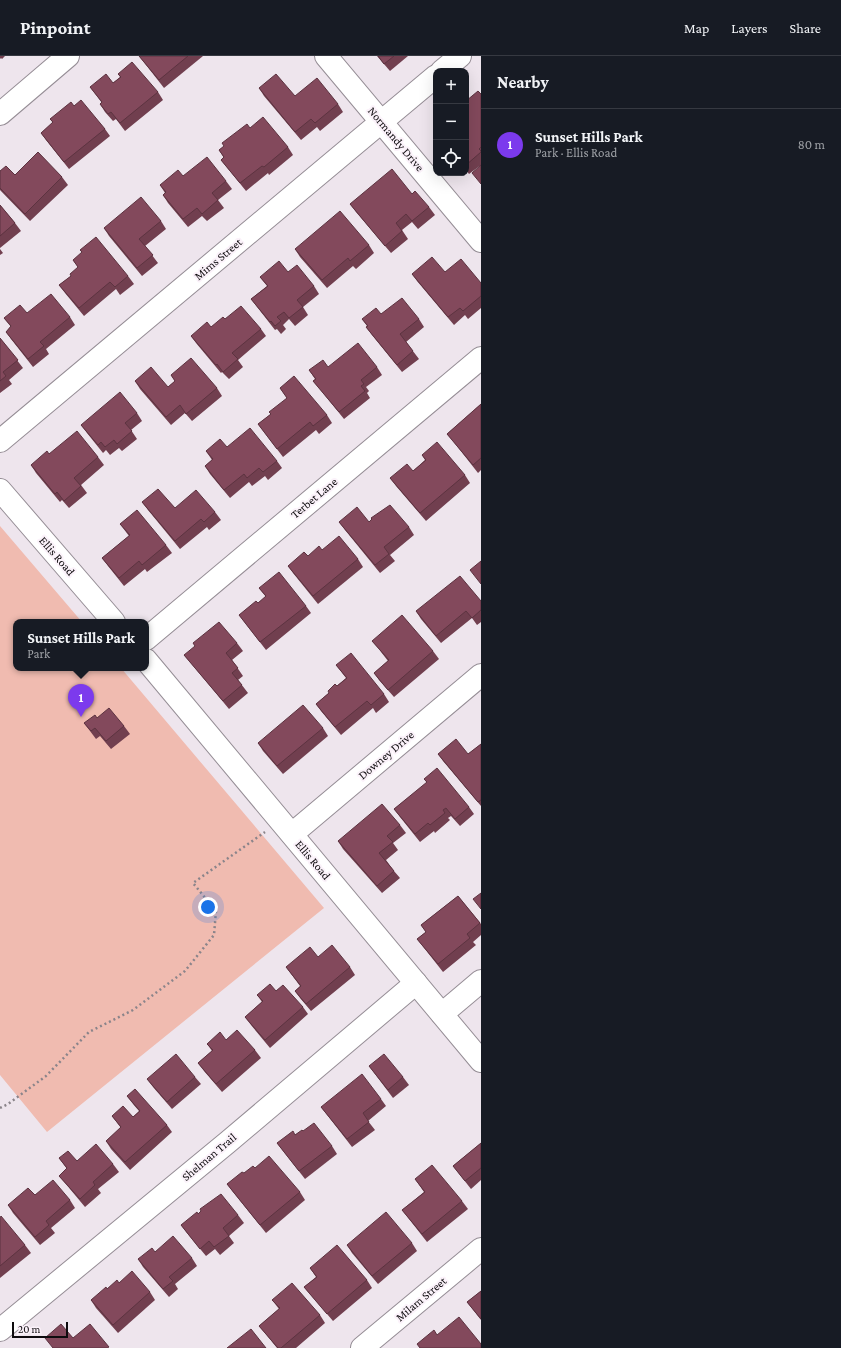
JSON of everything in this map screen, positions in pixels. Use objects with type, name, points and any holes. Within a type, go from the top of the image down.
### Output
[{"type":"street","points":[[0,114],[68,56]]},
{"type":"street","name":"Normandy Drive","points":[[326,56],[481,241]]},
{"type":"street","points":[[446,68],[460,56]]},
{"type":"street","name":"Mims Street","points":[[0,441],[433,79]]},
{"type":"street","name":"Terbet Lane","points":[[149,635],[481,358]]},
{"type":"street","name":"Ellis Road","points":[[0,490],[111,619]]},
{"type":"street","name":"Ellis Road","points":[[149,664],[481,1061]]},
{"type":"street","name":"Downey Drive","points":[[292,834],[481,675]]},
{"type":"street","points":[[442,1014],[481,981]]},
{"type":"street","name":"Shelman Trail","points":[[0,1330],[228,1142],[416,983]]},
{"type":"street","name":"Milam Street","points":[[362,1348],[481,1250]]},
{"type":"path","points":[[0,1108],[8,1104],[46,1076],[90,1032],[133,1010],[184,971],[214,935],[216,911],[193,883],[269,830]]},
{"type":"shaded area","points":[[0,526],[79,619],[13,619],[13,671],[124,671],[324,908],[47,1132],[0,1075]]},
{"type":"building","points":[[139,56],[188,56],[159,80]]},
{"type":"building","points":[[378,56],[394,56],[384,64]]},
{"type":"building","points":[[132,62],[158,92],[120,123],[111,112],[108,114],[100,104],[102,102],[90,87],[106,74],[113,83],[121,77],[118,74]]},
{"type":"building","points":[[276,74],[295,96],[317,78],[338,104],[315,123],[311,119],[295,132],[259,88]]},
{"type":"building","points":[[478,91],[481,94],[481,147],[479,149],[481,152],[469,162],[469,104],[469,98]]},
{"type":"building","points":[[81,100],[105,129],[64,162],[41,133],[53,122],[50,119],[71,102],[74,106]]},
{"type":"building","points":[[263,117],[288,147],[264,167],[262,166],[240,183],[221,160],[224,157],[219,150],[224,146],[222,143],[247,124],[250,128]]},
{"type":"building","points":[[38,152],[62,177],[25,214],[0,188],[0,171],[6,166],[15,175]]},
{"type":"building","points":[[207,157],[226,181],[212,193],[218,200],[202,214],[197,208],[183,219],[163,195],[166,192],[160,185],[178,170],[183,176]]},
{"type":"building","points":[[481,165],[481,184],[472,173]]},
{"type":"building","points":[[392,169],[412,194],[415,191],[429,207],[412,221],[406,214],[396,223],[402,231],[385,246],[350,204]]},
{"type":"building","points":[[141,197],[161,221],[139,239],[153,255],[137,268],[104,228]]},
{"type":"building","points":[[0,205],[15,223],[0,236]]},
{"type":"building","points":[[340,211],[369,245],[350,261],[348,258],[322,280],[295,249]]},
{"type":"building","points":[[96,237],[128,276],[115,287],[110,282],[79,308],[59,285],[71,276],[70,274],[78,267],[73,260],[82,252],[80,250]]},
{"type":"building","points":[[432,257],[445,272],[461,259],[481,283],[481,296],[463,311],[460,308],[448,317],[412,274]]},
{"type":"building","points":[[279,261],[288,272],[297,265],[314,286],[297,300],[303,307],[289,318],[284,312],[277,317],[281,321],[275,326],[251,299],[268,286],[260,277]]},
{"type":"building","points":[[51,294],[70,317],[40,342],[44,346],[28,359],[6,332],[11,326],[4,318],[20,305],[27,313]]},
{"type":"building","points":[[402,298],[419,319],[400,334],[413,351],[397,365],[366,327],[368,326],[362,319],[376,308],[381,314]]},
{"type":"building","points":[[241,306],[261,329],[232,353],[238,359],[223,372],[191,336],[207,322],[211,327],[223,317],[225,319]]},
{"type":"building","points":[[0,338],[18,360],[3,372],[6,376],[0,381]]},
{"type":"building","points":[[358,343],[377,367],[361,380],[364,384],[361,386],[365,391],[339,412],[313,381],[316,379],[309,370],[323,360],[328,367]]},
{"type":"building","points":[[191,358],[217,388],[186,414],[180,405],[166,417],[135,381],[151,367],[168,387],[175,381],[171,375]]},
{"type":"building","points":[[294,376],[327,415],[313,426],[310,422],[277,449],[258,424],[271,414],[269,412],[287,398],[280,388]]},
{"type":"building","points":[[120,392],[137,413],[125,423],[132,431],[117,444],[114,440],[105,447],[101,442],[98,445],[81,425]]},
{"type":"building","points":[[481,404],[481,458],[473,465],[447,434]]},
{"type":"building","points":[[250,428],[277,461],[263,472],[259,468],[247,478],[244,474],[224,490],[205,466],[213,459],[206,451],[220,439],[227,447]]},
{"type":"building","points":[[77,431],[98,457],[74,478],[81,486],[64,501],[57,492],[55,494],[31,465],[47,451],[49,454]]},
{"type":"building","points":[[437,442],[465,475],[420,513],[390,478],[407,464],[413,471],[426,460],[422,455]]},
{"type":"building","points":[[158,489],[175,508],[196,490],[215,512],[204,522],[201,519],[175,541],[142,502]]},
{"type":"building","points":[[390,505],[409,527],[384,547],[389,554],[375,565],[339,522],[357,507],[369,522],[372,519],[371,518]]},
{"type":"building","points":[[137,510],[166,545],[142,565],[139,561],[119,578],[102,558],[130,535],[120,524]]},
{"type":"building","points":[[339,536],[358,559],[313,596],[288,566],[304,552],[308,556],[319,546],[322,550]]},
{"type":"building","points":[[481,561],[481,584],[470,570]]},
{"type":"building","points":[[279,572],[306,606],[260,642],[239,615],[256,601],[258,603],[266,596],[259,588]]},
{"type":"building","points":[[460,576],[481,601],[481,610],[472,618],[466,611],[436,636],[416,611]]},
{"type":"building","points":[[402,615],[433,651],[388,690],[374,673],[389,660],[372,641]]},
{"type":"building","points":[[219,622],[237,643],[226,653],[238,668],[232,673],[242,685],[223,701],[184,655],[195,646],[193,643]]},
{"type":"building","points":[[351,653],[384,694],[371,705],[367,701],[335,727],[316,704],[329,693],[328,691],[335,684],[337,686],[347,678],[336,665]]},
{"type":"building","points":[[303,705],[323,728],[277,766],[258,743]]},
{"type":"building","points":[[109,708],[124,726],[106,741],[95,728],[91,731],[84,723],[95,715],[97,718]]},
{"type":"building","points":[[456,739],[468,754],[481,744],[481,800],[478,802],[438,754]]},
{"type":"building","points":[[437,768],[469,807],[455,819],[446,808],[443,810],[445,813],[430,825],[428,823],[415,834],[394,809],[427,782],[424,779]]},
{"type":"building","points":[[382,804],[400,825],[387,836],[393,842],[379,853],[394,871],[377,886],[338,841]]},
{"type":"building","points":[[481,893],[481,909],[473,899]]},
{"type":"building","points":[[458,896],[480,923],[467,934],[470,938],[438,964],[417,939],[426,932],[421,925]]},
{"type":"building","points":[[332,945],[350,967],[306,1004],[295,991],[301,986],[286,967],[310,947],[318,957]]},
{"type":"building","points":[[270,984],[276,991],[283,985],[303,1007],[265,1040],[245,1017],[263,1001],[257,995]]},
{"type":"building","points":[[237,1030],[255,1050],[216,1084],[198,1063],[213,1050],[207,1044],[220,1032],[226,1040]]},
{"type":"building","points":[[176,1054],[195,1077],[167,1102],[147,1079]]},
{"type":"building","points":[[384,1054],[403,1077],[388,1090],[369,1066]]},
{"type":"building","points":[[362,1074],[381,1099],[363,1113],[369,1122],[347,1139],[321,1107]]},
{"type":"building","points":[[135,1089],[167,1125],[125,1162],[106,1141],[121,1127],[112,1116],[123,1106],[133,1117],[140,1111],[127,1096]]},
{"type":"building","points":[[314,1123],[332,1146],[299,1171],[277,1143],[293,1131],[295,1135]]},
{"type":"building","points":[[481,1143],[481,1168],[465,1181],[453,1166]]},
{"type":"building","points":[[96,1144],[113,1164],[93,1182],[95,1185],[80,1199],[59,1176],[67,1168],[59,1158],[68,1151],[77,1161]]},
{"type":"building","points":[[269,1156],[300,1192],[260,1225],[227,1184],[242,1172],[244,1173],[253,1166],[255,1168]]},
{"type":"building","points":[[432,1165],[462,1201],[422,1234],[402,1210],[425,1192],[415,1179]]},
{"type":"building","points":[[53,1180],[70,1200],[46,1221],[49,1225],[35,1237],[8,1205],[28,1188],[35,1195]]},
{"type":"building","points":[[221,1194],[238,1215],[223,1228],[229,1236],[214,1247],[209,1241],[200,1249],[181,1225],[197,1212],[198,1214],[201,1211],[200,1209]]},
{"type":"building","points":[[386,1212],[412,1243],[372,1276],[347,1245]]},
{"type":"building","points":[[1,1216],[25,1245],[0,1266],[0,1218]]},
{"type":"building","points":[[173,1236],[192,1258],[169,1277],[173,1281],[163,1289],[138,1259],[152,1248],[155,1252]]},
{"type":"building","points":[[337,1245],[367,1280],[327,1314],[304,1287],[317,1277],[310,1268]]},
{"type":"building","points":[[132,1271],[150,1292],[113,1325],[91,1300],[117,1280],[119,1283]]},
{"type":"building","points":[[292,1283],[320,1315],[281,1348],[278,1348],[259,1326],[280,1308],[272,1300]]},
{"type":"building","points":[[481,1291],[481,1319],[467,1302]]},
{"type":"building","points":[[459,1317],[481,1344],[481,1348],[420,1348],[417,1344],[434,1330],[437,1335]]},
{"type":"building","points":[[61,1324],[73,1338],[90,1324],[109,1347],[53,1348],[45,1338]]},
{"type":"building","points":[[251,1329],[266,1348],[227,1348]]},
{"type":"place","name":"Sunset Hills Park","points":[[81,717]]}]
